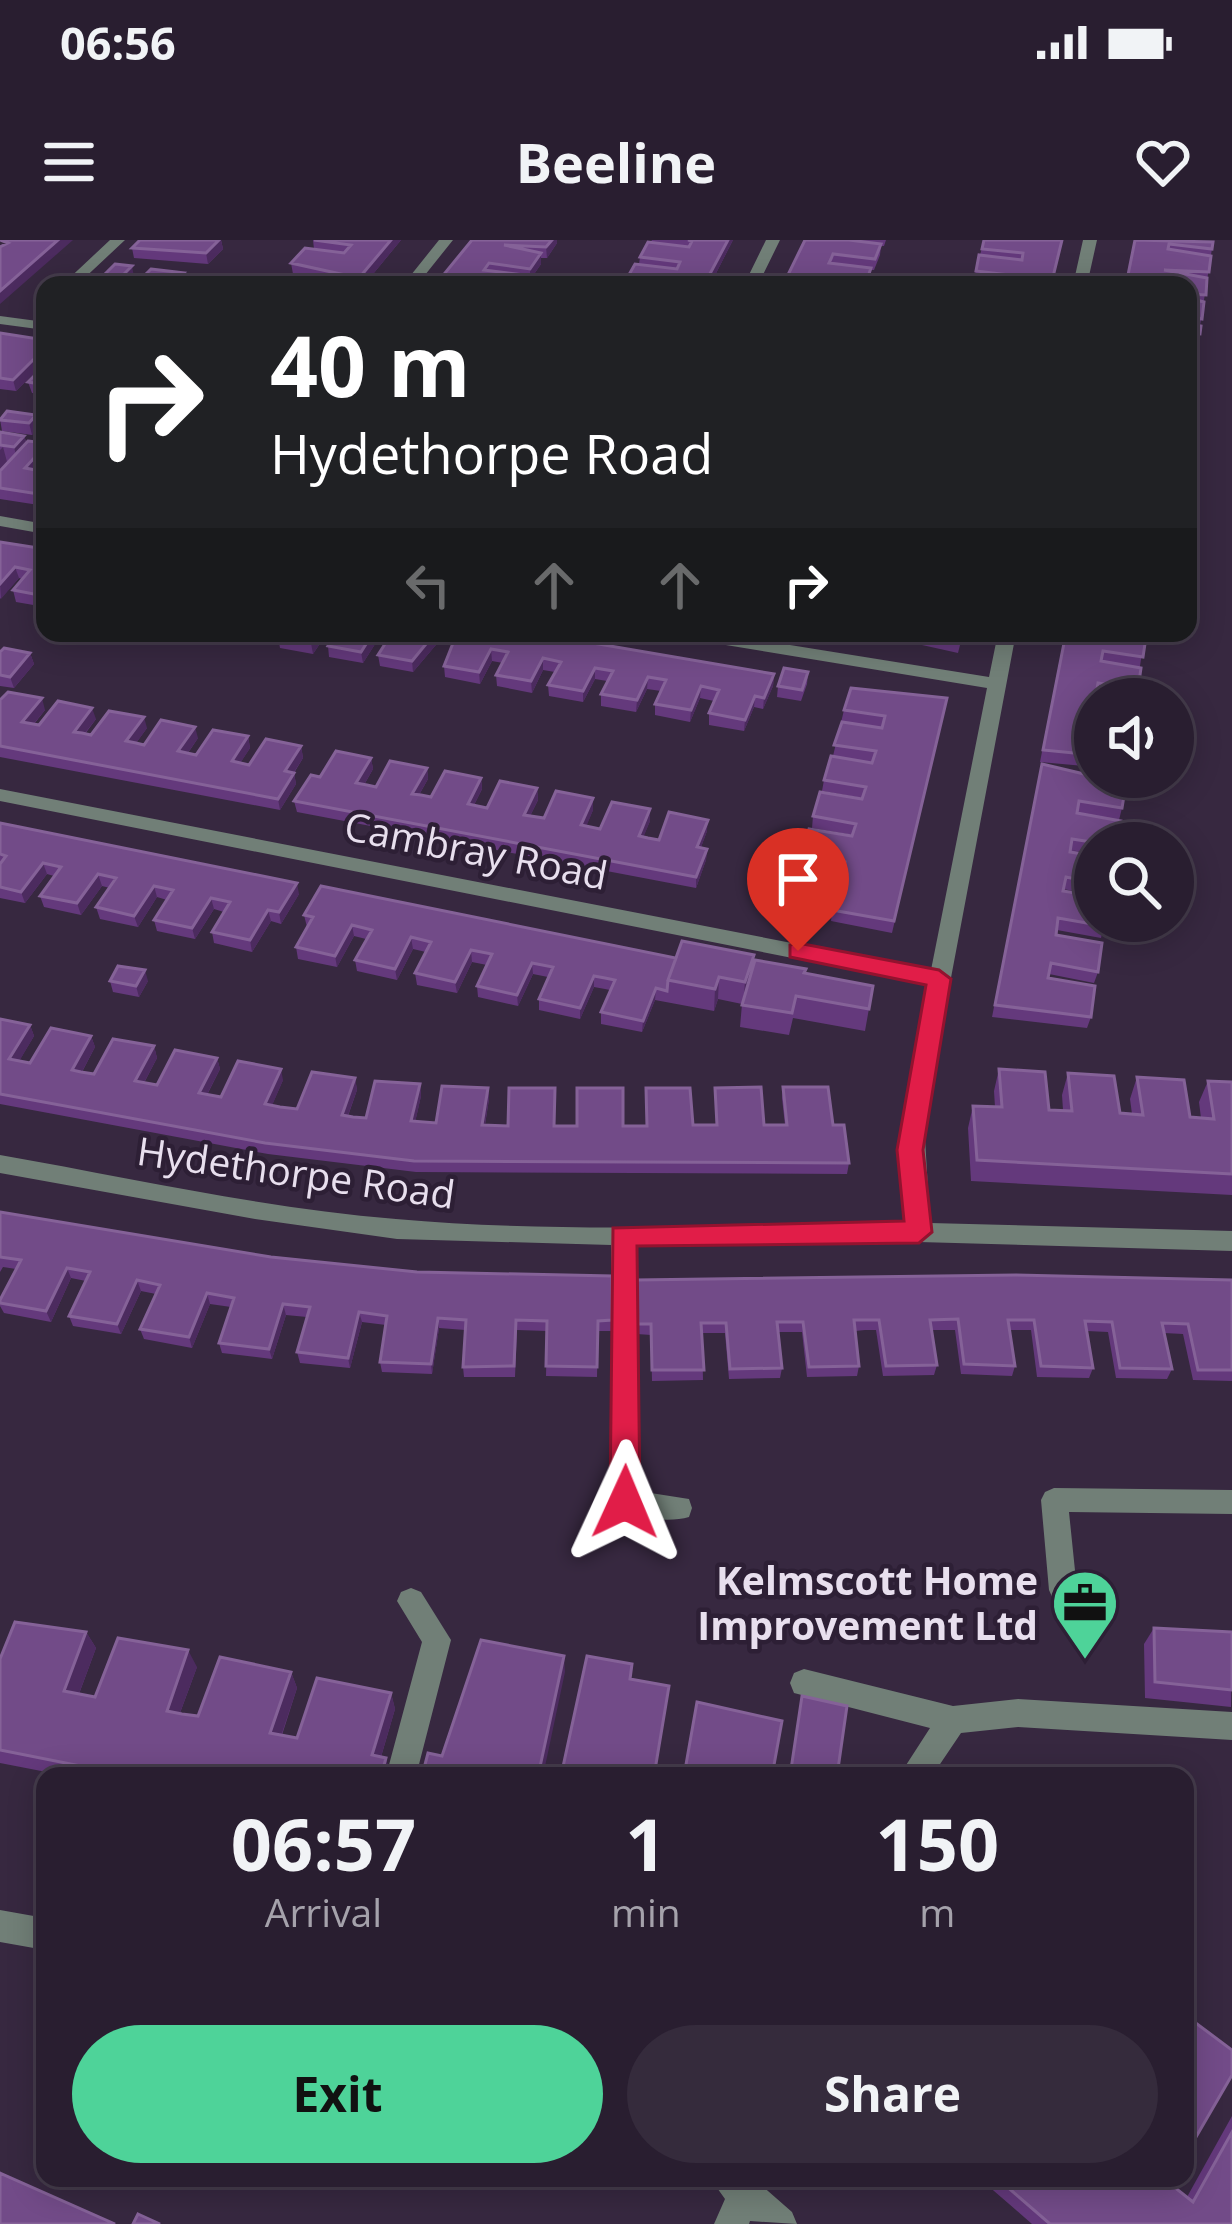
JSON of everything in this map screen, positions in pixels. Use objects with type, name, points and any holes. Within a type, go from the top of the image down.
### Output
[{"type":"street","points":[[79,276],[118,240]]},
{"type":"street","points":[[417,276],[446,240]]},
{"type":"street","points":[[755,276],[773,240]]},
{"type":"street","points":[[1082,276],[1090,240]]},
{"type":"street","points":[[0,320],[36,325]]},
{"type":"street","points":[[0,521],[36,527]]},
{"type":"street","points":[[738,642],[997,684]]},
{"type":"street","points":[[919,1232],[910,1150],[1005,642]]},
{"type":"street","name":"Cambray Road","points":[[0,795],[939,979]]},
{"type":"street","name":"Hydethorpe Road","points":[[0,1164],[324,1221],[475,1233],[919,1232],[1232,1241]]},
{"type":"street","points":[[623,1236],[625,1502],[679,1508]]},
{"type":"street","points":[[1064,1590],[1054,1500],[1232,1502]]},
{"type":"street","points":[[402,1767],[437,1640],[411,1601]]},
{"type":"street","points":[[805,1683],[953,1720],[1018,1713],[1232,1726]]},
{"type":"street","points":[[920,1767],[953,1720]]},
{"type":"street","points":[[0,1926],[36,1932]]},
{"type":"street","points":[[734,2198],[780,2224]]},
{"type":"building","points":[[0,240],[58,240],[0,291],[0,247],[8,243]]},
{"type":"building","points":[[140,240],[219,240],[206,253],[132,248]]},
{"type":"building","points":[[314,240],[391,240],[361,276],[291,263],[305,248],[344,253],[351,245]]},
{"type":"building","points":[[472,240],[552,240],[546,247],[504,245],[541,253],[530,269],[489,263],[484,270],[523,276],[443,276]]},
{"type":"building","points":[[688,240],[728,240],[709,276],[628,276],[635,264],[677,269],[680,262],[640,257],[648,242],[689,247],[692,241]]},
{"type":"building","points":[[805,240],[881,244],[875,259],[833,254],[829,263],[871,268],[868,276],[787,276]]},
{"type":"building","points":[[984,240],[1062,240],[1053,276],[976,271],[979,255],[1022,260],[1023,253],[982,249]]},
{"type":"building","points":[[1135,240],[1213,242],[1212,249],[1169,244],[1168,249],[1211,256],[1209,272],[1164,270],[1196,276],[1128,276]]},
{"type":"building","points":[[115,264],[132,266],[122,276],[103,276]]},
{"type":"building","points":[[151,269],[184,273],[181,276],[144,276]]},
{"type":"building","points":[[1197,276],[1207,278],[1206,295],[1197,294]]},
{"type":"building","points":[[1197,300],[1204,302],[1202,319],[1197,318]]},
{"type":"building","points":[[0,333],[36,339],[36,358],[13,380],[0,378]]},
{"type":"building","points":[[7,411],[36,415],[29,423],[0,420]]},
{"type":"building","points":[[0,432],[24,436],[14,447],[0,445]]},
{"type":"building","points":[[28,441],[36,442],[36,456],[25,468],[36,470],[36,494],[0,488],[0,471]]},
{"type":"building","points":[[0,542],[36,548],[36,594],[13,590],[30,570],[15,567],[0,584]]},
{"type":"building","points":[[330,642],[367,642],[361,652],[328,646]]},
{"type":"building","points":[[386,642],[428,642],[412,661],[378,655]]},
{"type":"building","points":[[453,642],[587,642],[774,674],[764,698],[755,696],[745,720],[709,713],[719,690],[701,686],[691,710],[655,704],[666,680],[648,677],[637,700],[601,694],[613,671],[595,668],[583,691],[548,685],[561,662],[543,658],[531,681],[496,675],[508,652],[491,649],[479,672],[444,666]]},
{"type":"building","points":[[1064,642],[1145,642],[1143,657],[1103,651],[1101,661],[1141,668],[1140,678],[1074,678],[1074,753],[1043,750]]},
{"type":"building","points":[[4,648],[30,653],[10,677],[0,675]]},
{"type":"building","points":[[784,668],[808,672],[802,690],[778,686]]},
{"type":"building","points":[[851,688],[947,698],[894,921],[832,910],[834,902],[790,894],[798,868],[841,876],[845,862],[801,855],[809,829],[852,836],[856,824],[813,816],[820,792],[862,799],[866,787],[824,780],[831,756],[872,763],[876,751],[834,745],[842,722],[882,728],[885,716],[844,710]]},
{"type":"building","points":[[8,692],[42,698],[22,722],[39,725],[58,701],[92,708],[74,732],[91,735],[109,711],[144,717],[126,741],[144,745],[161,720],[195,727],[178,751],[196,755],[213,730],[248,736],[232,761],[249,765],[266,739],[301,746],[285,771],[294,773],[278,799],[0,746],[0,700]]},
{"type":"building","points":[[336,751],[371,758],[356,783],[376,787],[390,761],[427,768],[412,794],[431,797],[445,771],[481,778],[468,804],[487,808],[500,781],[537,788],[524,815],[544,818],[556,791],[593,798],[581,825],[600,829],[612,802],[650,809],[639,836],[648,838],[659,840],[669,812],[708,820],[697,847],[707,849],[696,877],[294,801],[311,775],[320,777]]},
{"type":"building","points":[[1042,764],[1074,772],[1074,798],[1124,798],[1122,808],[1079,801],[1077,813],[1121,821],[1074,822],[1070,852],[1074,853],[1074,879],[1066,877],[1063,891],[1074,893],[1074,921],[1058,918],[1056,935],[1074,938],[1074,942],[1102,943],[1098,972],[1051,963],[1048,978],[1095,986],[1091,1017],[995,1005]]},
{"type":"building","points":[[0,823],[297,883],[279,912],[268,910],[250,940],[212,932],[230,902],[211,898],[192,928],[154,920],[173,890],[154,886],[134,916],[96,907],[116,878],[98,874],[77,903],[40,896],[61,867],[43,863],[21,892],[0,887],[0,864],[6,856],[0,854]]},
{"type":"building","points":[[321,886],[676,958],[667,991],[656,988],[643,1021],[601,1012],[615,980],[594,976],[580,1008],[539,999],[553,967],[532,963],[517,995],[477,986],[492,954],[471,950],[455,982],[415,973],[431,942],[411,937],[395,969],[355,960],[372,930],[352,925],[335,956],[296,947],[313,917],[304,915]]},
{"type":"building","points":[[682,941],[754,955],[745,982],[719,977],[715,989],[668,980]]},
{"type":"building","points":[[755,960],[873,986],[869,1009],[796,996],[792,1013],[742,1005]]},
{"type":"building","points":[[118,966],[145,970],[136,986],[110,981]]},
{"type":"building","points":[[0,1019],[30,1025],[9,1059],[30,1063],[51,1028],[91,1036],[72,1070],[81,1072],[94,1074],[113,1039],[154,1046],[135,1081],[157,1085],[175,1050],[217,1058],[199,1093],[221,1097],[238,1061],[281,1069],[265,1104],[280,1107],[297,1109],[312,1072],[355,1078],[342,1115],[353,1117],[366,1118],[375,1081],[420,1084],[411,1121],[436,1123],[442,1086],[488,1088],[482,1125],[508,1126],[509,1088],[555,1088],[554,1126],[577,1126],[577,1088],[623,1088],[623,1126],[647,1126],[646,1088],[690,1088],[693,1125],[717,1125],[715,1088],[761,1087],[764,1125],[787,1125],[783,1087],[828,1087],[833,1125],[844,1125],[849,1163],[414,1161],[265,1143],[0,1094]]},
{"type":"building","points":[[999,1069],[1045,1072],[1049,1110],[1072,1111],[1068,1073],[1114,1076],[1120,1113],[1143,1115],[1137,1077],[1184,1080],[1190,1117],[1214,1119],[1208,1081],[1232,1082],[1232,1174],[977,1160],[973,1106],[1002,1107]]},
{"type":"building","points":[[0,1212],[271,1257],[417,1272],[612,1276],[612,1320],[598,1321],[597,1367],[546,1366],[547,1321],[516,1320],[514,1366],[463,1367],[466,1320],[438,1318],[431,1364],[380,1362],[387,1316],[359,1312],[348,1358],[297,1352],[310,1307],[283,1304],[269,1349],[219,1343],[234,1298],[207,1293],[189,1337],[140,1329],[160,1285],[137,1280],[117,1324],[69,1316],[90,1272],[67,1268],[46,1311],[0,1303],[21,1260],[0,1257]]},
{"type":"building","points":[[1016,1275],[1232,1280],[1232,1370],[1198,1370],[1188,1324],[1162,1323],[1172,1369],[1120,1368],[1112,1322],[1085,1321],[1093,1368],[1041,1366],[1034,1320],[1008,1320],[1015,1366],[964,1364],[958,1319],[930,1320],[937,1365],[886,1366],[879,1320],[854,1320],[859,1366],[809,1367],[803,1322],[777,1322],[782,1368],[730,1369],[726,1323],[701,1323],[704,1370],[652,1370],[651,1324],[638,1324],[636,1280]]},
{"type":"building","points":[[15,1622],[86,1632],[64,1691],[95,1697],[118,1638],[188,1650],[167,1711],[198,1716],[220,1657],[291,1672],[270,1733],[297,1738],[317,1678],[391,1693],[372,1755],[386,1758],[384,1767],[86,1767],[0,1750],[0,1659]]},
{"type":"building","points":[[1154,1628],[1232,1632],[1232,1690],[1155,1682]]},
{"type":"building","points":[[481,1640],[564,1656],[540,1767],[424,1767],[428,1753],[442,1756]]},
{"type":"building","points":[[587,1656],[632,1664],[630,1679],[669,1686],[656,1767],[563,1767]]},
{"type":"building","points":[[802,1696],[847,1706],[838,1767],[791,1767]]},
{"type":"building","points":[[697,1702],[782,1721],[774,1767],[686,1767]]},
{"type":"building","points":[[1194,2022],[1232,2050],[1232,2075],[1194,2140]]},
{"type":"building","points":[[1232,2132],[1232,2224],[1050,2224],[1007,2187],[1174,2187],[1193,2202]]},
{"type":"building","points":[[0,2173],[115,2224],[0,2224]]},
{"type":"building","points":[[138,2214],[160,2224],[133,2224]]},
{"type":"place","name":"Kelmscott Home Improvement Ltd","points":[[1085,1662]]},
{"type":"route","points":[[625,1502],[623,1236],[919,1232],[910,1150],[939,979],[798,951]]}]
